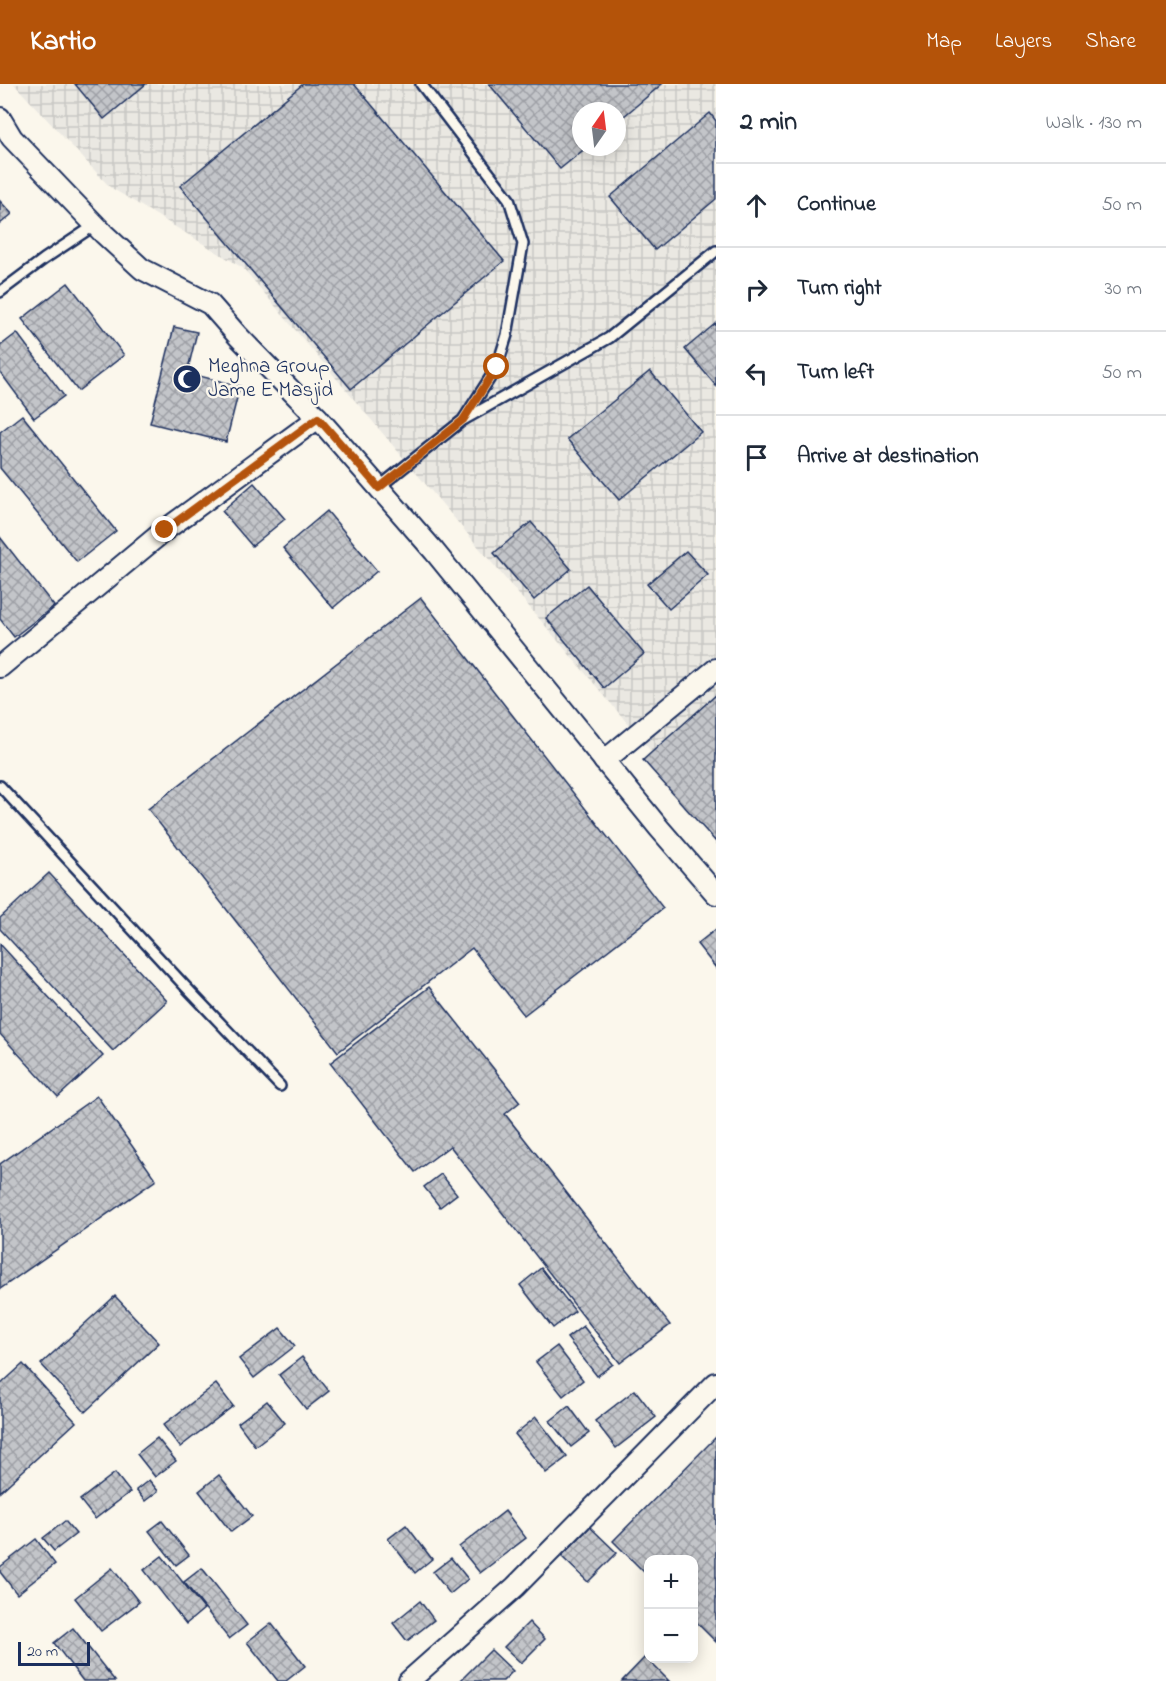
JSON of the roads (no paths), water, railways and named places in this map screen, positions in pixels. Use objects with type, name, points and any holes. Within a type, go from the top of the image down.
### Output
[{"type":"street","points":[[0,117],[12,138],[95,225],[142,269],[210,304],[318,418],[441,560],[604,761],[716,894]]},
{"type":"street","points":[[0,667],[165,530],[318,418]]},
{"type":"street","points":[[604,761],[716,669]]},
{"type":"street","points":[[409,1681],[515,1587],[716,1383]]},
{"type":"lane","points":[[421,84],[509,199],[523,244],[507,335],[497,367],[463,420]]},
{"type":"lane","points":[[0,291],[95,225]]},
{"type":"lane","points":[[379,488],[463,420],[609,338],[687,277],[716,251]]},
{"type":"lane","points":[[0,786],[184,986],[280,1086]]},
{"type":"place","name":"Meghna Group Jame E Masjid","points":[[187,379]]}]
